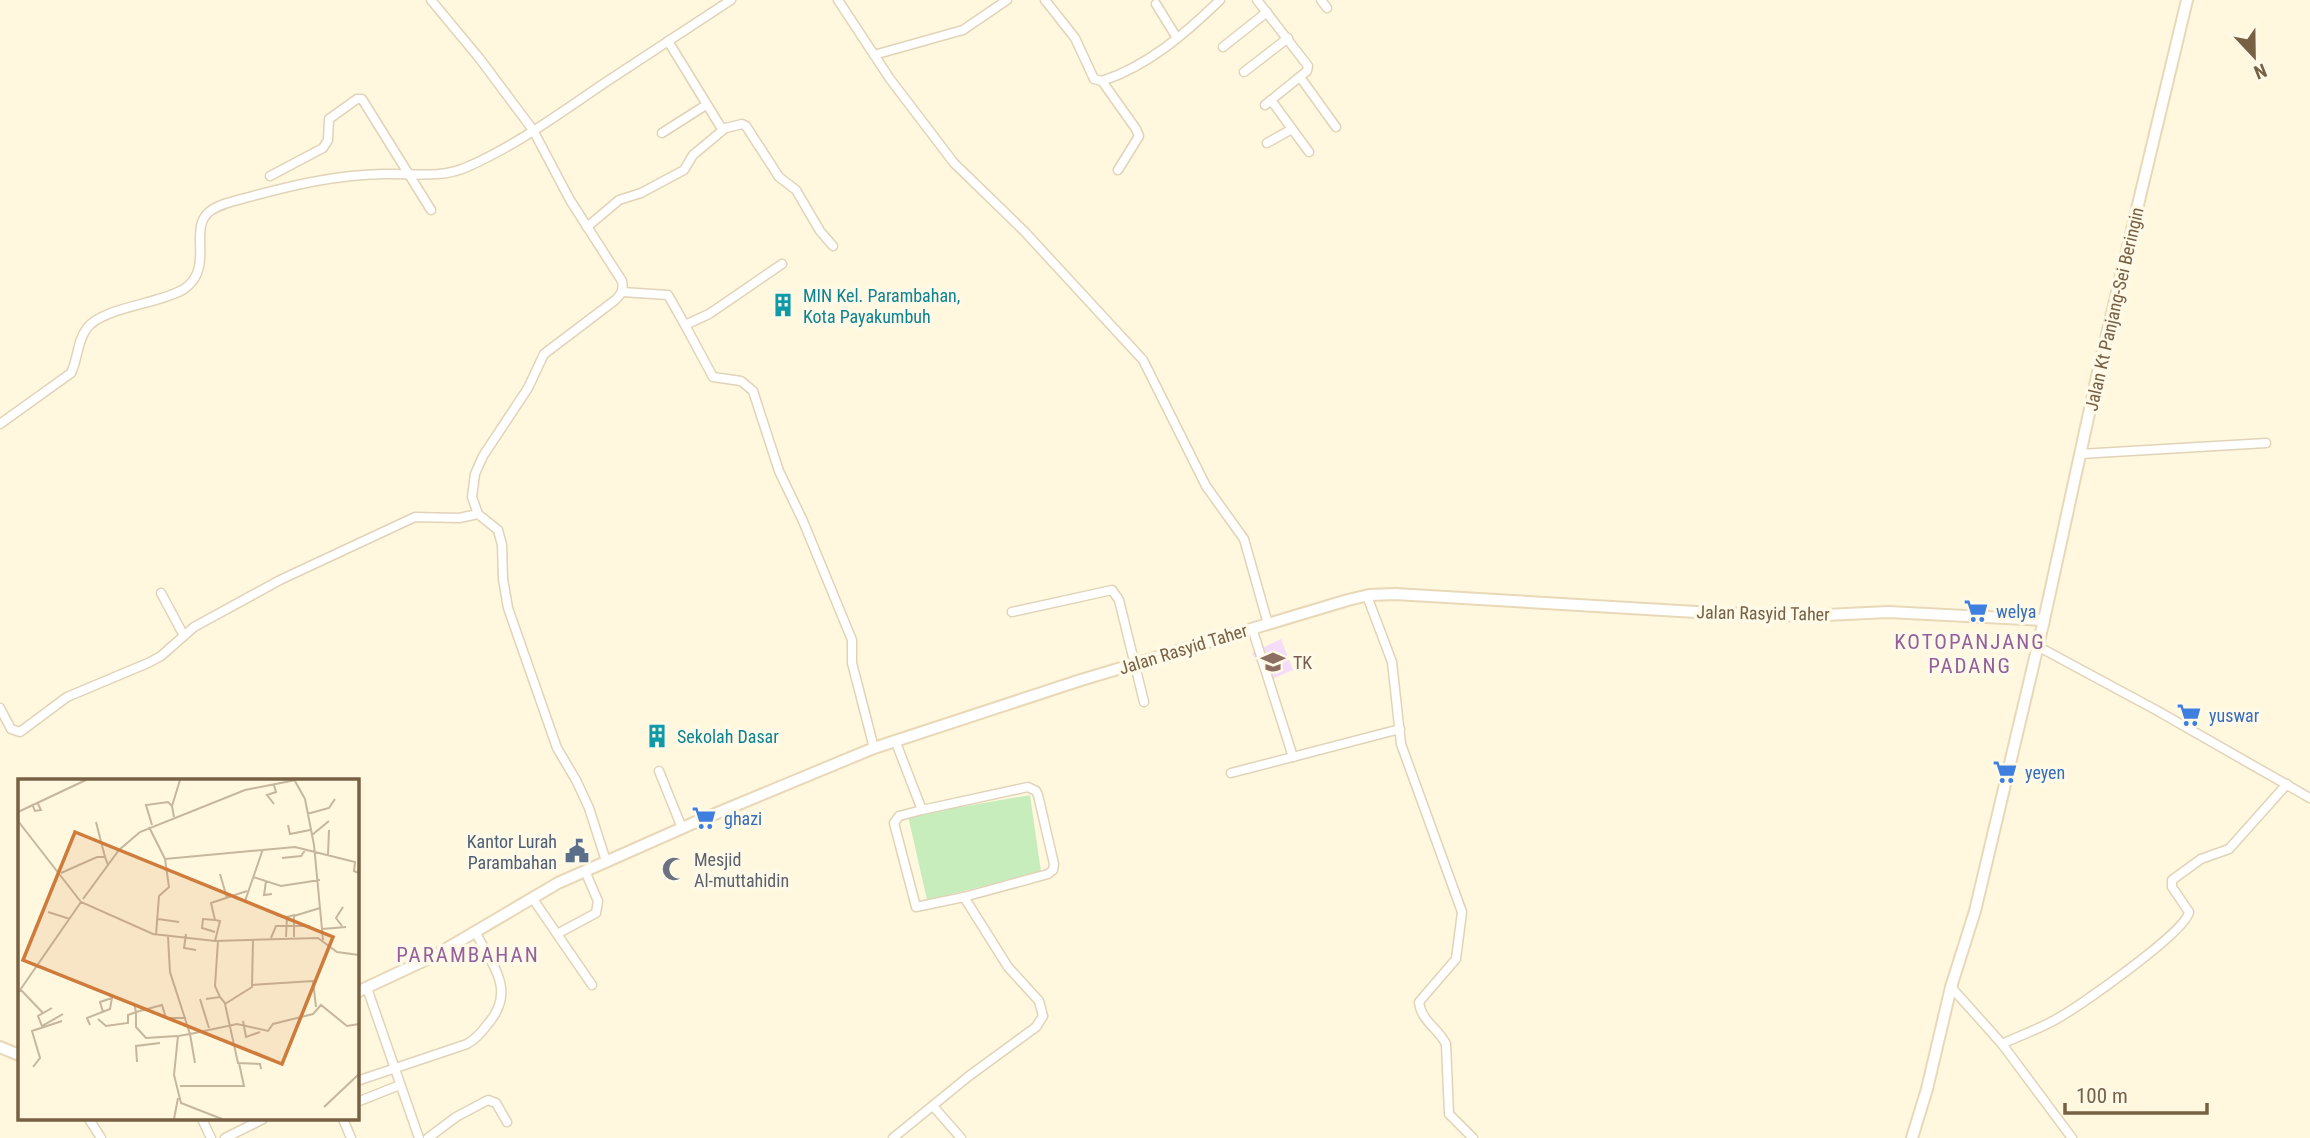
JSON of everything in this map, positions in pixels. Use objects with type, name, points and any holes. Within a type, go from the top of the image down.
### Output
[{"type":"street","points":[[431,0],[480,59],[533,130],[587,227],[622,281],[622,292],[614,301],[550,348],[538,361],[532,381],[494,437],[475,474],[472,497],[478,514],[498,530],[508,608],[557,748],[589,808],[606,861]]},
{"type":"street","points":[[0,424],[71,373],[81,339],[87,327],[97,319],[183,290],[194,281],[199,272],[202,220],[208,213],[241,199],[313,180],[360,174],[436,175],[453,172],[533,130],[731,0]]},
{"type":"street","points":[[838,0],[890,79],[954,163],[1024,231],[1143,360],[1206,486],[1244,539],[1268,624]]},
{"type":"street","points":[[874,55],[963,30],[1007,0]]},
{"type":"street","points":[[1045,0],[1075,38],[1091,75],[1102,81],[1150,58],[1220,0]]},
{"type":"street","points":[[1257,0],[1308,66],[1307,71],[1268,102],[1308,152]]},
{"type":"street","points":[[1321,0],[1327,8]]},
{"type":"street","name":"Jalan Kt Panjang-Sei Beringin","points":[[2044,620],[2080,454],[2187,0]]},
{"type":"street","points":[[1156,4],[1177,38]]},
{"type":"street","points":[[1223,47],[1267,12]]},
{"type":"street","points":[[1244,72],[1287,38]]},
{"type":"street","points":[[668,41],[723,130]]},
{"type":"street","points":[[1300,77],[1336,127]]},
{"type":"street","points":[[1102,81],[1139,136],[1118,170]]},
{"type":"street","points":[[270,176],[323,148],[328,140],[330,119],[360,99],[364,100],[431,210]]},
{"type":"street","points":[[662,133],[706,105]]},
{"type":"street","points":[[587,227],[619,200],[641,193],[684,170],[693,155],[723,130],[744,125],[779,177],[796,190],[833,246]]},
{"type":"street","points":[[1267,143],[1292,129]]},
{"type":"street","points":[[685,325],[709,314],[782,264]]},
{"type":"street","points":[[622,292],[668,295],[713,377],[741,381],[753,391],[782,479],[803,522],[852,640],[852,663],[874,748]]},
{"type":"street","points":[[2080,454],[2266,443]]},
{"type":"street","points":[[0,708],[11,729],[20,732],[67,697],[161,656],[183,634],[279,580],[415,517],[459,518],[478,514]]},
{"type":"street","points":[[1012,612],[1112,590],[1119,600],[1144,702]]},
{"type":"street","points":[[160,593],[183,634]]},
{"type":"street","name":"Jalan Rasyid Taher","points":[[362,990],[434,957],[533,898],[606,861],[874,748],[1133,664],[1367,596],[1395,594],[1713,613],[1805,616],[1888,612],[2044,620]]},
{"type":"street","points":[[1367,596],[1392,662],[1401,744],[1462,916],[1456,959],[1420,999],[1420,1010],[1446,1044],[1449,1114],[1473,1138]]},
{"type":"street","points":[[1912,1138],[1951,987],[1975,911],[2044,620]]},
{"type":"street","points":[[1252,628],[1293,757]]},
{"type":"street","points":[[2039,647],[2310,798]]},
{"type":"street","points":[[1231,773],[1400,729]]},
{"type":"street","points":[[895,740],[922,810]]},
{"type":"street","points":[[659,771],[682,828]]},
{"type":"street","points":[[2001,1044],[2060,1017],[2108,985],[2168,937],[2190,914],[2173,890],[2172,880],[2201,859],[2229,849],[2287,785]]},
{"type":"street","points":[[1028,787],[1037,793],[1054,864],[1053,870],[1048,874],[920,908],[915,905],[894,823],[899,816],[922,810],[1028,787]]},
{"type":"street","points":[[557,934],[596,913],[598,901],[585,871]]},
{"type":"street","points":[[893,1138],[1036,1027],[1043,1016],[1039,1001],[1008,967],[964,897]]},
{"type":"street","points":[[533,898],[592,985]]},
{"type":"street","points":[[359,1080],[471,1042],[495,1016],[502,1003],[501,984],[476,933]]},
{"type":"street","points":[[1951,987],[2001,1044],[2072,1138]]},
{"type":"street","points":[[362,990],[419,1138]]},
{"type":"street","points":[[0,1047],[18,1055]]},
{"type":"street","points":[[359,1101],[400,1085]]},
{"type":"street","points":[[428,1138],[456,1116],[488,1100],[496,1103],[507,1122]]},
{"type":"street","points":[[933,1106],[961,1138]]},
{"type":"street","points":[[90,1120],[101,1138]]},
{"type":"street","points":[[202,1120],[211,1138]]},
{"type":"street","points":[[225,1138],[261,1120]]},
{"type":"street","points":[[343,1120],[351,1138]]},
{"type":"shaded area","name":"TK","points":[[1281,639],[1293,670],[1267,681],[1252,653]]},
{"type":"green space","points":[[1030,795],[1041,872],[927,900],[908,816]]},
{"type":"place","name":"MIN Kel. Parambahan, Kota Payakumbuh","points":[[783,305]]},
{"type":"place","name":"welya","points":[[1976,611]]},
{"type":"place","name":"TK","points":[[1273,662]]},
{"type":"place","name":"yuswar","points":[[2189,715]]},
{"type":"place","name":"Sekolah Dasar","points":[[657,736]]},
{"type":"place","name":"yeyen","points":[[2005,772]]},
{"type":"place","name":"ghazi","points":[[704,818]]},
{"type":"place","name":"Kantor Lurah Parambahan","points":[[577,851]]},
{"type":"place","name":"Mesjid Al-muttahidin","points":[[674,869]]},
{"type":"district","name":"KOTOPANJANG PADANG","points":[[1970,654]]},
{"type":"district","name":"PARAMBAHAN","points":[[468,955]]}]
